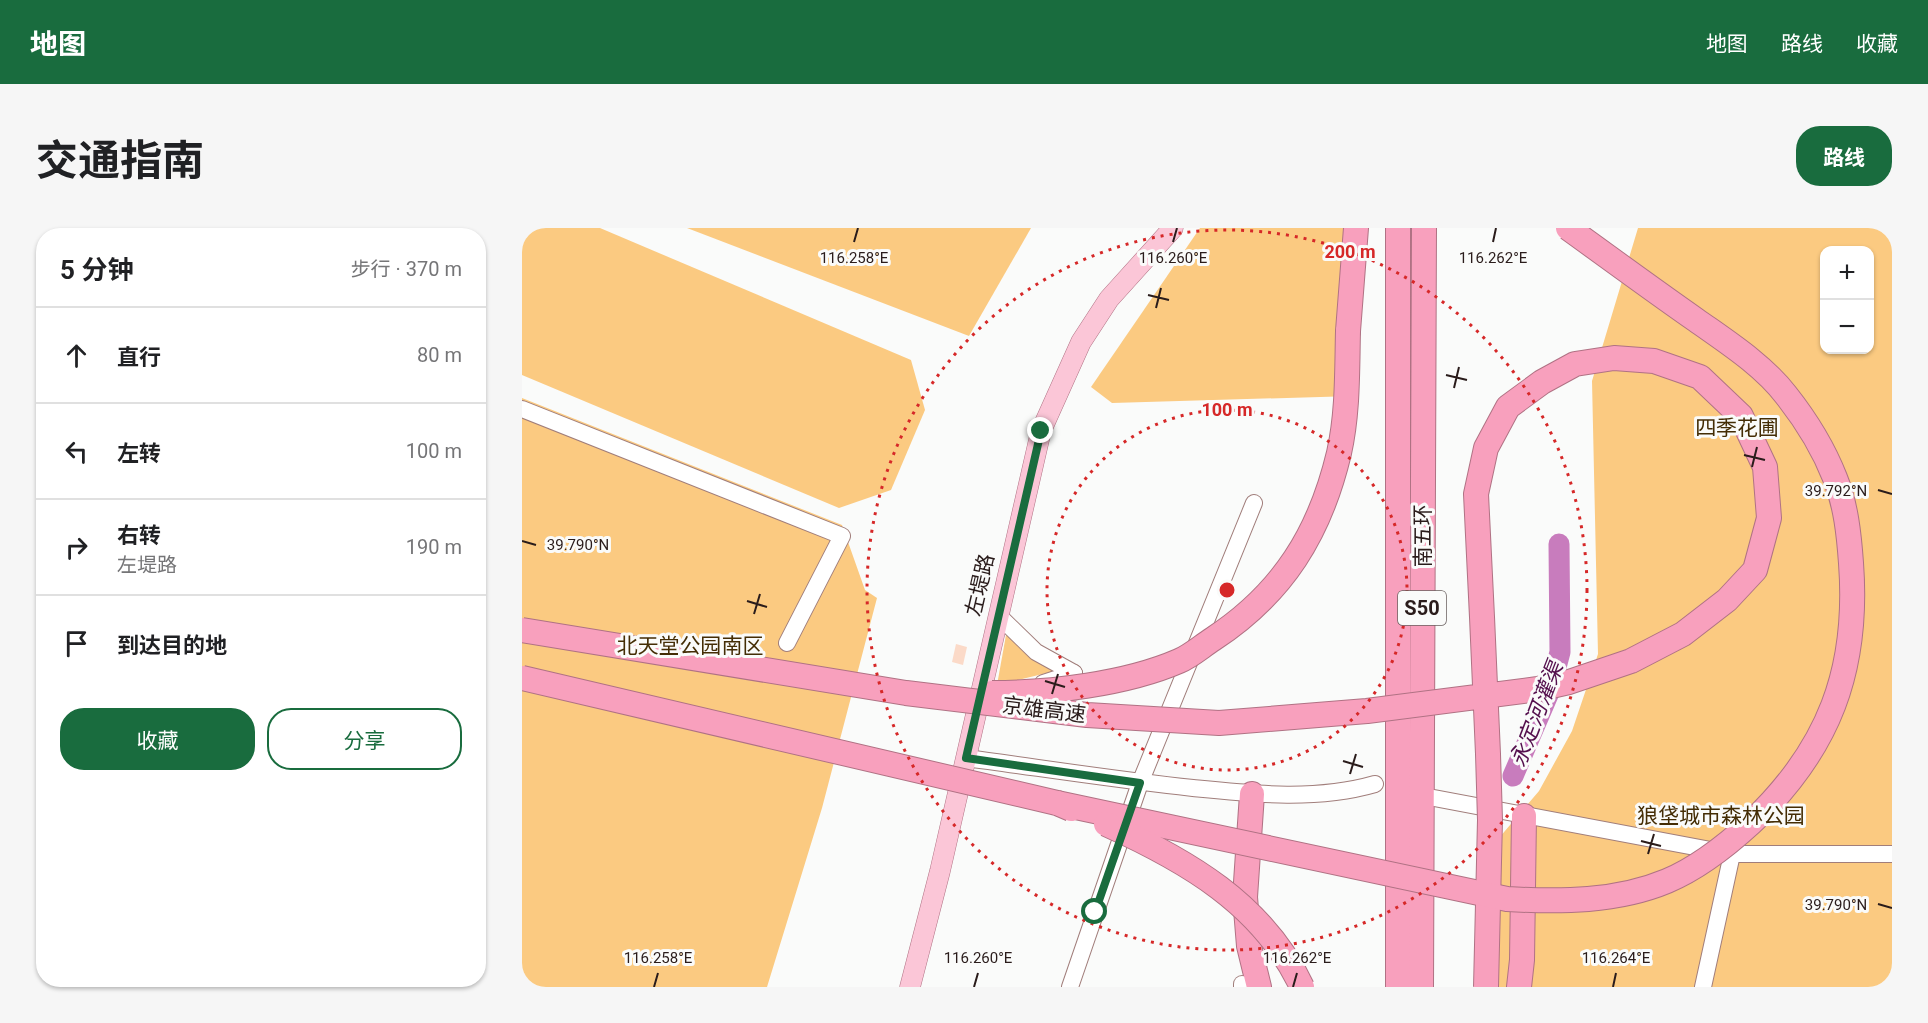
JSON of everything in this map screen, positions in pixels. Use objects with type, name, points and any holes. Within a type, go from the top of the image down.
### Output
[{"type":"highway","points":[[906,693],[1003,693],[1116,681],[1180,660],[1243,619],[1292,565],[1318,519],[1339,452],[1346,409],[1348,331],[1356,228]]},
{"type":"highway","name":"南五环","points":[[1398,228],[1398,987]]},
{"type":"highway","name":"南五环","points":[[1421,987],[1424,228]]},
{"type":"highway","points":[[522,678],[1058,803],[1507,899],[1560,902],[1608,897],[1667,881],[1727,845],[1779,796],[1804,765],[1822,731],[1837,696],[1847,660],[1854,619],[1849,528],[1836,479],[1785,393],[1741,352],[1568,228]]},
{"type":"highway","name":"京雄高速","points":[[522,630],[906,693],[1087,715],[1219,723],[1366,711],[1538,689],[1569,682],[1631,661],[1683,634],[1727,600],[1755,570],[1769,518],[1765,467],[1741,416],[1700,377],[1653,361],[1614,358],[1575,364],[1542,382],[1508,407],[1486,448],[1476,494],[1490,820],[1486,987]]},
{"type":"highway","points":[[1248,986],[1252,959],[1245,897],[1252,794]]},
{"type":"highway","points":[[1058,803],[1160,848],[1199,871],[1229,893],[1266,931],[1302,987]]},
{"type":"highway","points":[[1519,987],[1522,960],[1524,816]]},
{"type":"main road","name":"左堤路","points":[[910,987],[940,871],[1041,431],[1080,342],[1109,298],[1173,228]]},
{"type":"street","points":[[522,409],[843,536],[787,643]]},
{"type":"street","points":[[1070,987],[1140,783],[1254,503]]},
{"type":"street","points":[[976,711],[1025,689],[1074,673],[1036,652],[998,615]]},
{"type":"street","points":[[966,758],[1140,783],[1252,794],[1342,793],[1375,784]]},
{"type":"street","points":[[1434,798],[1732,854],[1892,854]]},
{"type":"street","points":[[1703,987],[1732,854]]},
{"type":"green space","points":[[522,228],[600,228],[911,360],[925,410],[891,490],[839,508],[522,375]]},
{"type":"green space","points":[[687,228],[1031,228],[969,336]]},
{"type":"green space","points":[[1200,228],[1359,228],[1354,396],[1112,403],[1091,387]]},
{"type":"green space","name":"狼垡城市森林公园","points":[[1638,228],[1892,228],[1892,987],[1492,987],[1493,845],[1539,791],[1572,731],[1598,654],[1592,381]]},
{"type":"green space","name":"北天堂公园南区","points":[[522,398],[842,525],[865,590],[877,598],[822,808],[767,987],[522,987]]},
{"type":"green space","points":[[1006,635],[1055,671],[997,685]]},
{"type":"building","points":[[956,644],[967,647],[963,665],[952,662]]},
{"type":"waterway","name":"永定河灌渠","points":[[1513,776],[1550,690],[1560,652],[1559,544]]},
{"type":"route","points":[[1041,431],[966,758],[1140,783],[1095,912]]},
{"type":"park label","name":"四季花圃","points":[[1737,428]]}]
